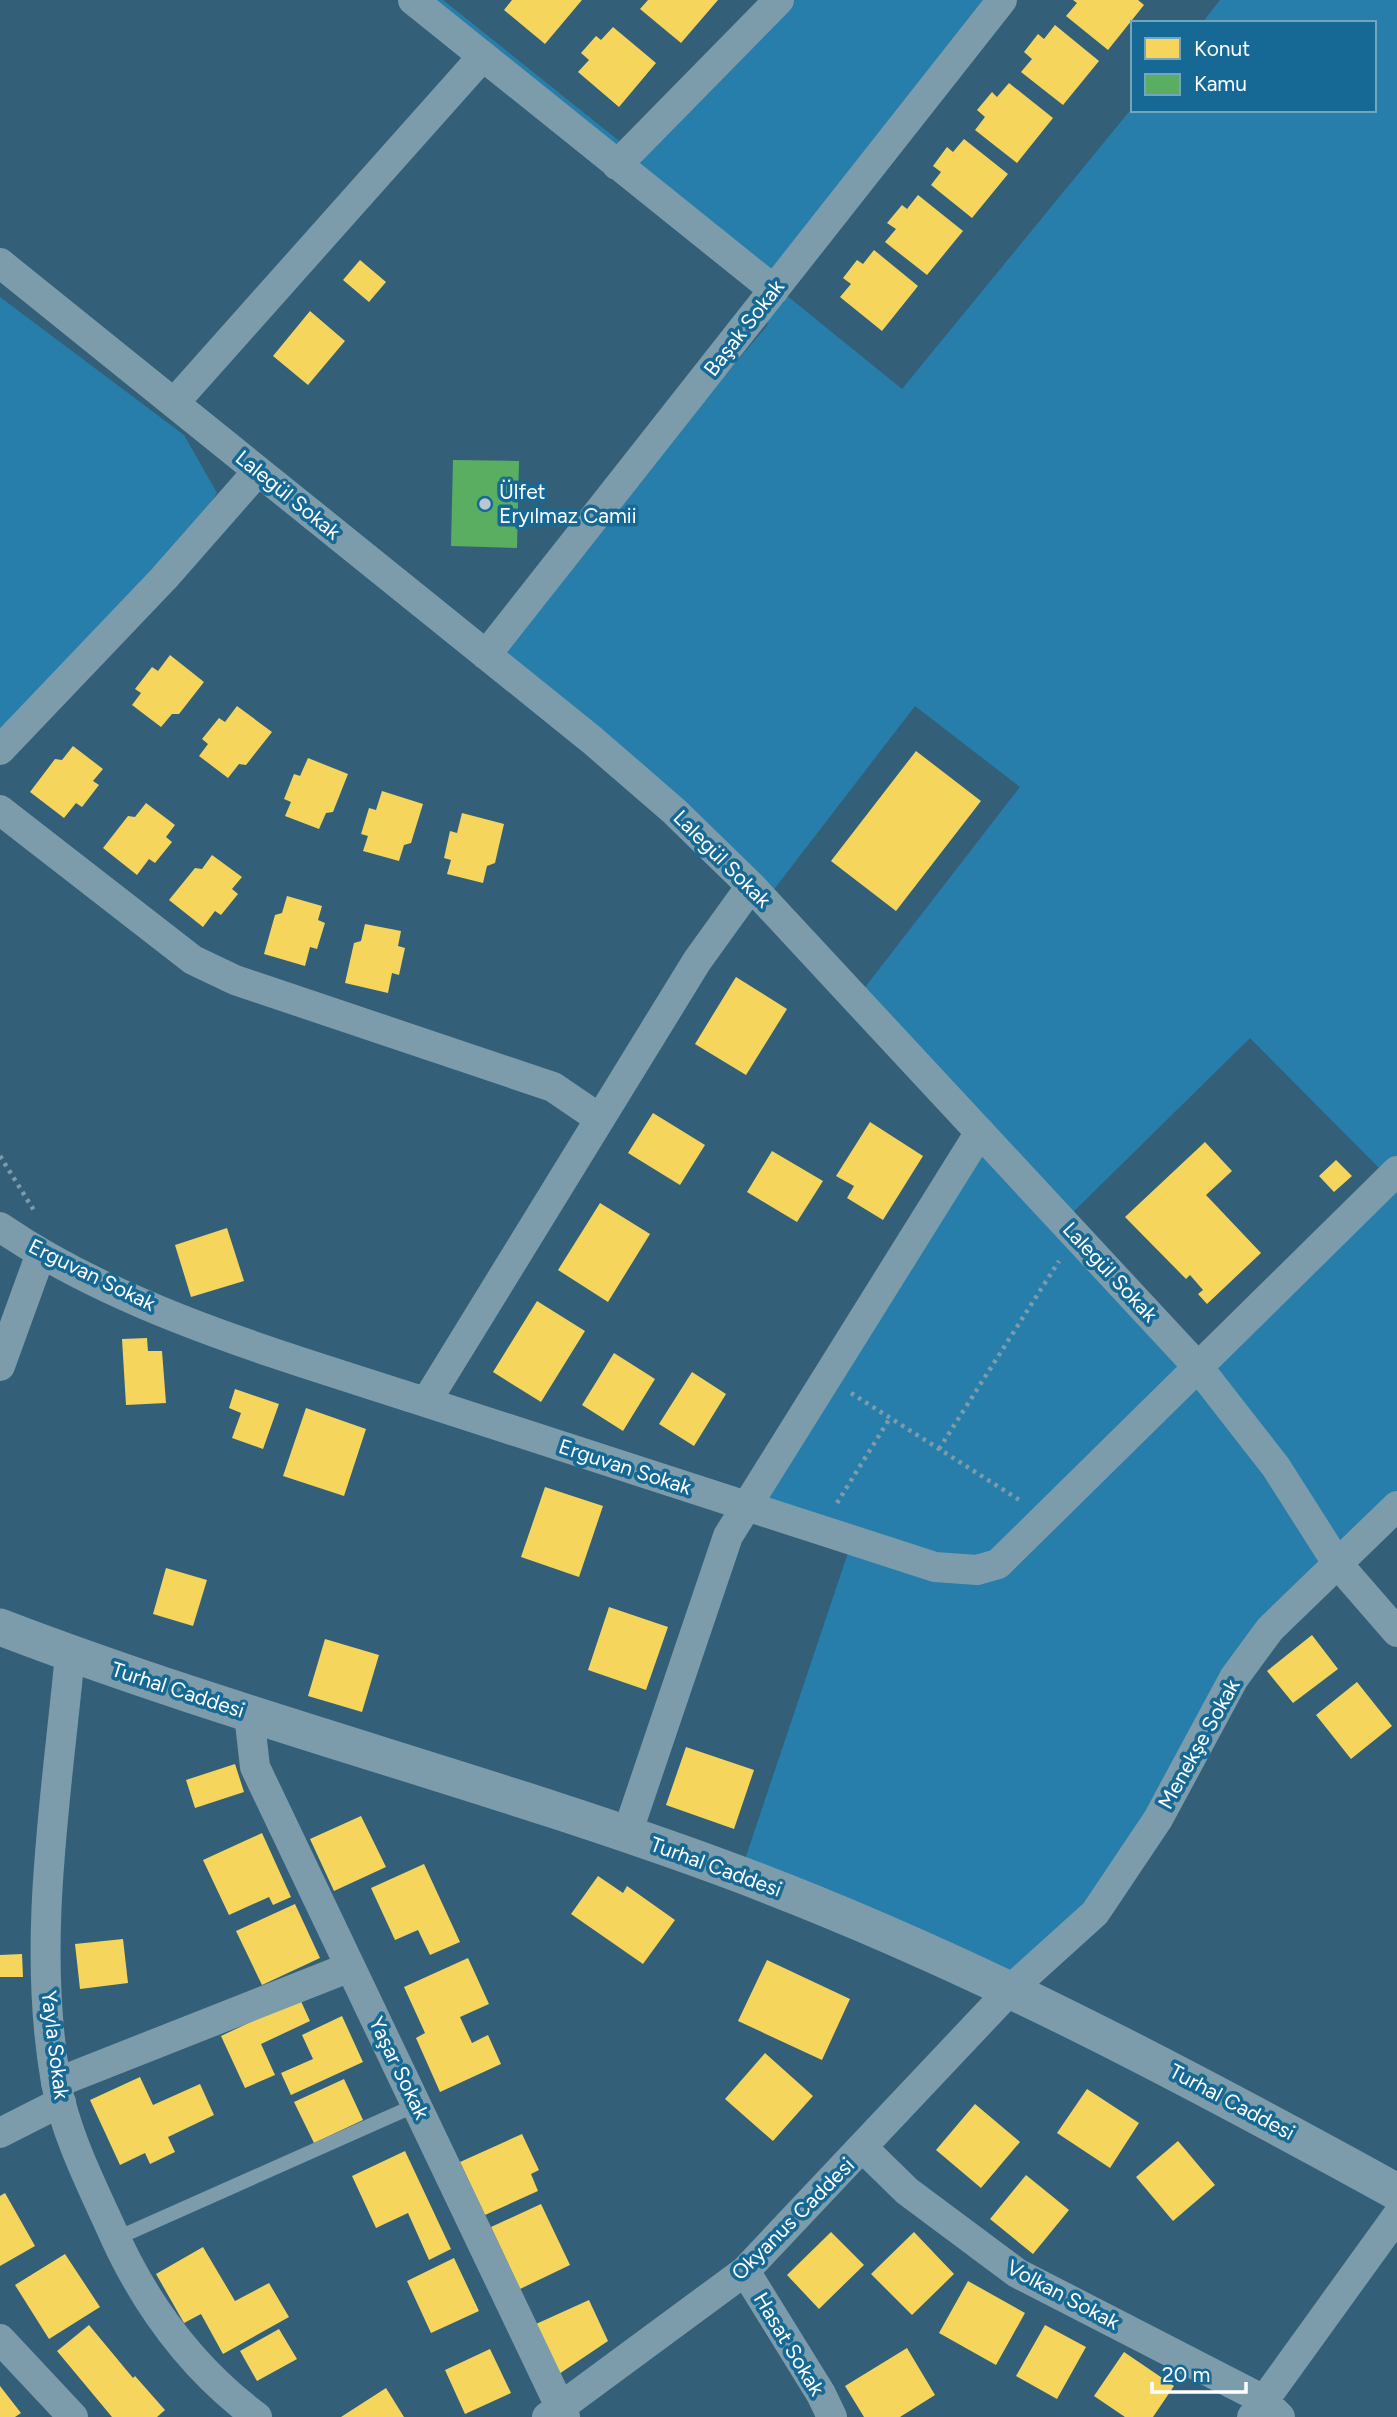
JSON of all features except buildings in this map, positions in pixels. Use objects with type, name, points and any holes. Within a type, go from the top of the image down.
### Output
[{"type":"street","points":[[413,0],[774,290]]},
{"type":"street","points":[[617,164],[779,0]]},
{"type":"street","name":"Başak Sokak","points":[[486,655],[1002,0]]},
{"type":"street","points":[[174,403],[483,56]]},
{"type":"street","name":"Lalegül Sokak","points":[[0,263],[486,655],[674,811],[751,886],[1198,1367],[1276,1467],[1337,1563],[1397,1632]]},
{"type":"street","points":[[0,750],[164,578],[258,471]]},
{"type":"street","points":[[0,810],[193,960],[235,980],[553,1087],[600,1119]]},
{"type":"street","points":[[426,1402],[697,961],[751,886]]},
{"type":"street","points":[[627,1834],[728,1536],[980,1132]]},
{"type":"street","name":"Erguvan Sokak","points":[[0,1227],[41,1253],[94,1280],[196,1323],[426,1402],[935,1567],[977,1570],[998,1564],[1397,1171]]},
{"type":"street","points":[[0,1366],[41,1253]]},
{"type":"street","name":"Menekşe Sokak","points":[[1011,1989],[1066,1941],[1114,1889],[1158,1819],[1234,1678],[1270,1629],[1397,1506]]},
{"type":"street","name":"Turhal Caddesi","points":[[0,1627],[70,1654],[249,1714],[627,1834],[826,1909],[1011,1989],[1139,2052],[1397,2192]]},
{"type":"street","name":"Yayla Sokak","points":[[70,1654],[49,1886],[46,1959],[59,2092],[69,2130],[115,2239],[142,2291],[172,2335],[212,2380],[257,2417]]},
{"type":"street","name":"Yaşar Sokak","points":[[249,1714],[255,1766],[416,2105],[558,2414]]},
{"type":"street","points":[[0,2133],[59,2092],[350,1967]]},
{"type":"street","name":"Okyanus Caddesi","points":[[558,2414],[746,2271],[1011,1989]]},
{"type":"street","name":"Volkan Sokak","points":[[863,2148],[907,2191],[1017,2273],[1265,2411]]},
{"type":"street","points":[[1265,2411],[1397,2216]]},
{"type":"street","name":"Hasat Sokak","points":[[746,2271],[821,2394],[832,2417]]},
{"type":"street","points":[[0,2339],[73,2417]]},
{"type":"lane","points":[[115,2239],[416,2105]]},
{"type":"path","points":[[0,1156],[37,1217],[43,1237],[41,1253]]},
{"type":"path","points":[[939,1449],[1075,1235]]},
{"type":"path","points":[[827,1377],[1046,1517]]},
{"type":"path","points":[[819,1530],[890,1418]]},
{"type":"shaded area","points":[[413,0],[443,0],[623,144],[760,0],[1002,0],[786,295],[902,389],[1131,109],[1131,112],[1376,112],[1376,21],[1204,21],[1220,0],[1397,0],[1397,1506],[1270,1629],[1158,1819],[1011,1989],[740,1874],[852,1541],[746,1507],[980,1132],[856,999],[1020,787],[915,706],[765,901],[486,655],[767,326],[774,290]],"holes":[[[1250,1038],[1389,1178],[1198,1367],[1063,1222]]]},
{"type":"shaded area","points":[[0,297],[184,435],[217,493],[164,578],[0,750]]},
{"type":"place","name":"Ülfet Eryılmaz Camii","points":[[485,504]]}]
